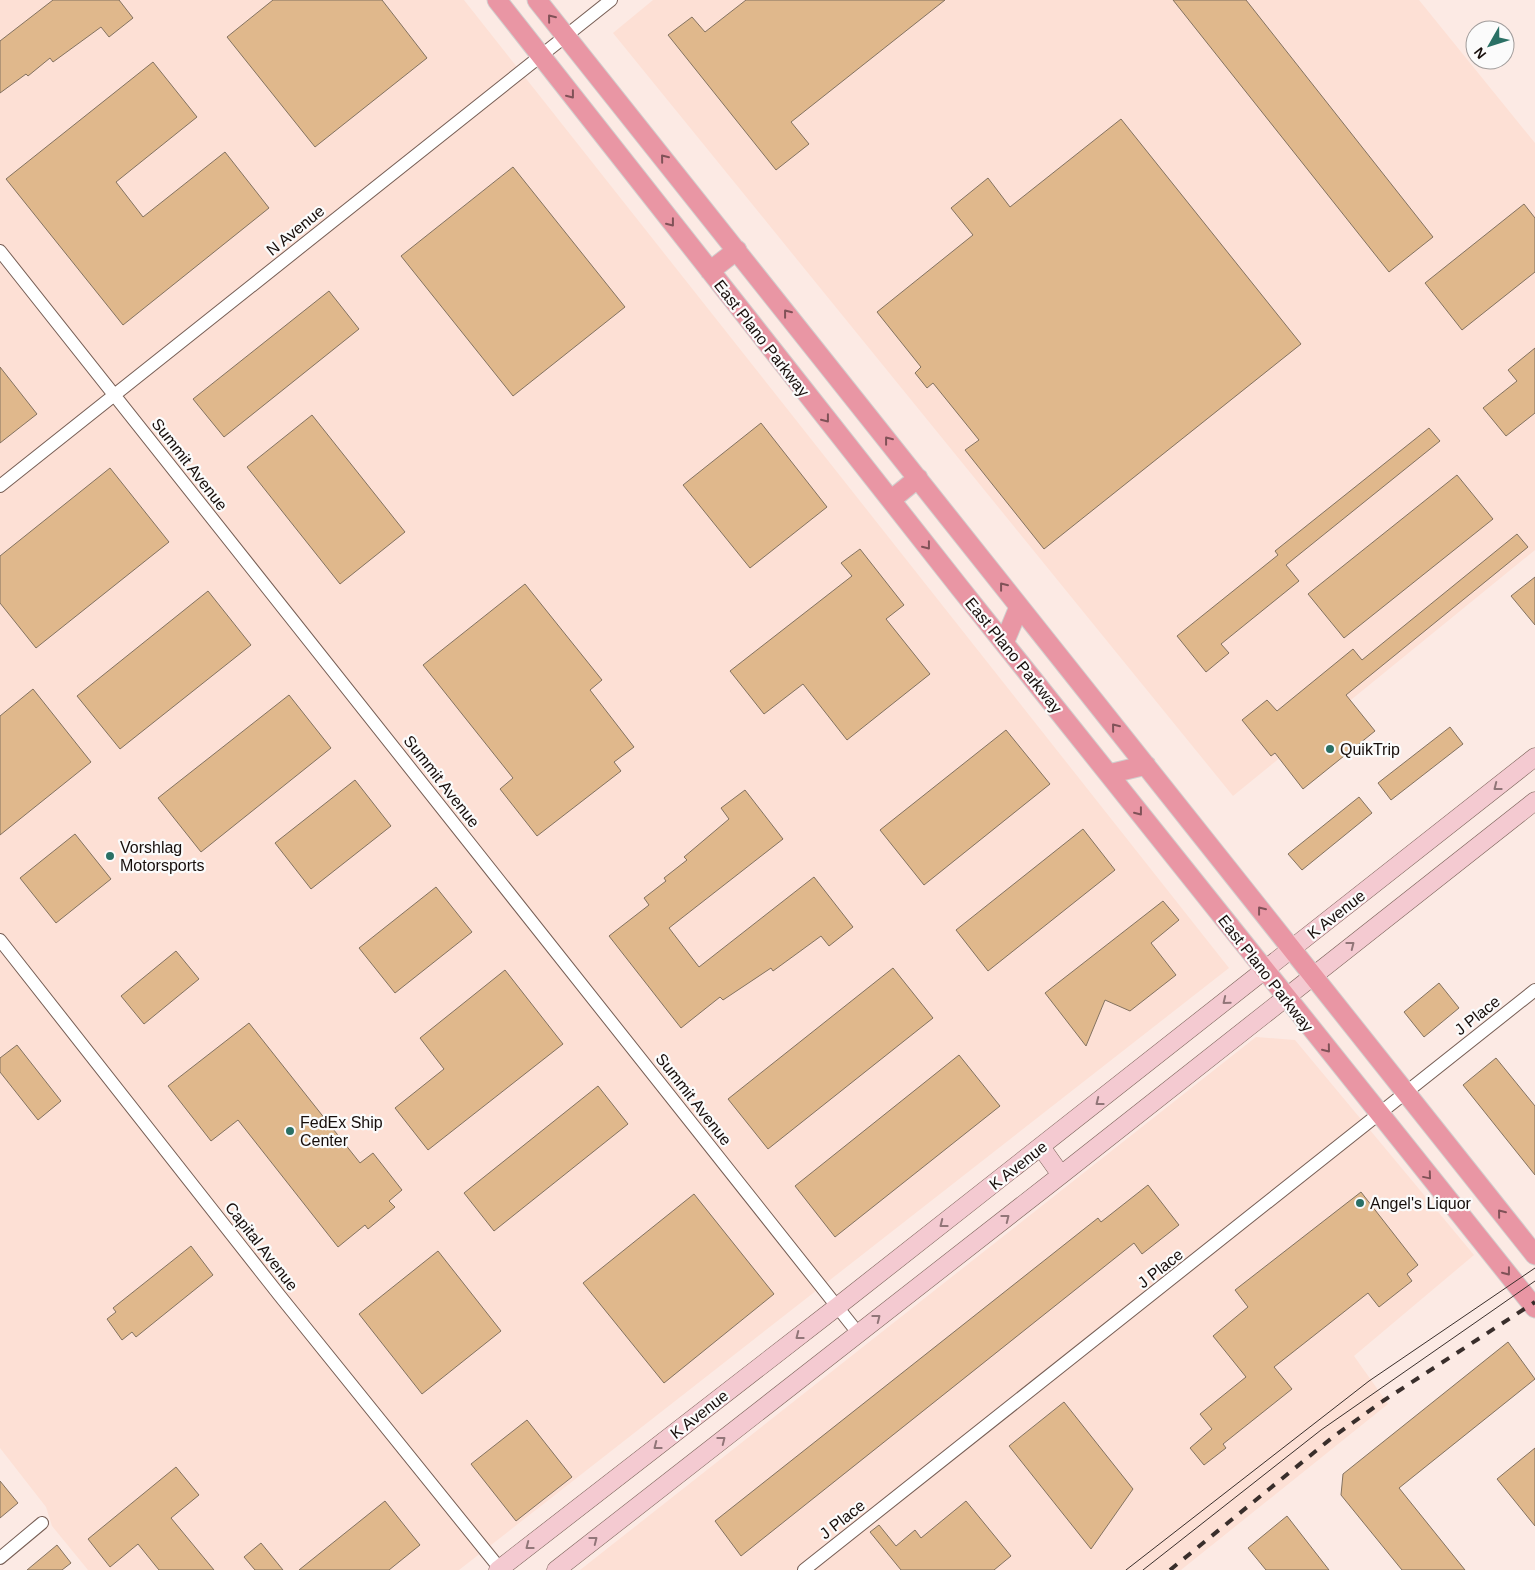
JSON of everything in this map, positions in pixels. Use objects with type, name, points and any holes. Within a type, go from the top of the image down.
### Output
[{"type":"main road","name":"East Plano Parkway","points":[[497,0],[1004,643],[1535,1308]]},
{"type":"main road","name":"East Plano Parkway","points":[[537,0],[1535,1255]]},
{"type":"main road","points":[[710,272],[737,250]]},
{"type":"main road","points":[[891,500],[918,478]]},
{"type":"main road","points":[[1004,643],[1019,607]]},
{"type":"main road","name":"K Avenue","points":[[499,1570],[838,1306],[1535,757]]},
{"type":"main road","points":[[1109,774],[1146,765]]},
{"type":"main road","name":"K Avenue","points":[[556,1570],[1062,1175],[1535,801]]},
{"type":"main road","points":[[1040,1147],[1062,1175]]},
{"type":"street","name":"N Avenue","points":[[0,486],[611,0]]},
{"type":"street","name":"Summit Avenue","points":[[0,251],[858,1333]]},
{"type":"street","name":"Capital Avenue","points":[[0,940],[499,1570]]},
{"type":"street","name":"J Place","points":[[804,1570],[1535,990]]},
{"type":"street","points":[[0,1558],[42,1523]]},
{"type":"shaded area","points":[[0,0],[464,0],[1229,968],[459,1570],[88,1570],[52,1526],[46,1507],[0,1448]]},
{"type":"shaded area","points":[[653,0],[1419,0],[1465,57],[1465,70],[1476,70],[1535,143],[1535,550],[1233,796],[613,33]]},
{"type":"shaded area","points":[[1256,1037],[1295,1040],[1474,1255],[1354,1356],[1388,1404],[1181,1570],[580,1570]]},
{"type":"building","points":[[53,0],[119,0],[133,18],[109,37],[101,27],[53,62],[50,58],[28,76],[26,74],[0,93],[0,41]]},
{"type":"building","points":[[273,0],[382,0],[427,58],[315,147],[227,37]]},
{"type":"building","points":[[746,0],[945,0],[791,122],[809,144],[776,170],[668,35],[692,17],[705,32]]},
{"type":"building","points":[[1173,0],[1246,0],[1433,237],[1389,272]]},
{"type":"building","points":[[153,62],[197,117],[116,182],[143,217],[225,152],[269,208],[123,325],[6,179]]},
{"type":"building","points":[[1121,119],[1301,344],[1044,549],[965,450],[979,440],[933,383],[927,388],[915,373],[921,367],[877,312],[973,235],[951,208],[988,178],[1010,207]]},
{"type":"building","points":[[513,167],[625,307],[513,396],[401,256]]},
{"type":"building","points":[[1524,204],[1535,218],[1535,272],[1462,330],[1425,283]]},
{"type":"building","points":[[329,291],[359,329],[224,437],[193,399]]},
{"type":"building","points":[[1535,348],[1535,413],[1506,436],[1483,408],[1517,381],[1508,370]]},
{"type":"building","points":[[0,367],[37,414],[0,443]]},
{"type":"building","points":[[312,415],[405,532],[340,584],[247,467]]},
{"type":"building","points":[[761,423],[827,507],[750,568],[683,485]]},
{"type":"building","points":[[1429,428],[1440,441],[1286,565],[1299,581],[1221,644],[1229,653],[1206,672],[1177,636],[1278,555],[1275,551]]},
{"type":"building","points":[[110,468],[169,542],[36,648],[0,603],[0,556]]},
{"type":"building","points":[[1457,475],[1493,519],[1344,638],[1308,594]]},
{"type":"building","points":[[1517,534],[1528,547],[1346,695],[1375,731],[1303,789],[1275,753],[1271,756],[1242,720],[1267,700],[1277,711],[1353,649],[1362,660]]},
{"type":"building","points":[[860,549],[904,605],[886,619],[930,674],[847,740],[803,684],[764,714],[730,671],[852,576],[841,563]]},
{"type":"building","points":[[1535,577],[1535,625],[1511,596]]},
{"type":"building","points":[[525,584],[602,680],[590,690],[634,747],[614,762],[621,771],[537,836],[500,789],[513,778],[423,665]]},
{"type":"building","points":[[208,591],[251,645],[120,749],[77,696]]},
{"type":"building","points":[[33,689],[91,762],[0,835],[0,716]]},
{"type":"building","points":[[289,695],[331,748],[201,852],[158,798]]},
{"type":"building","name":"QuikTrip","points":[[1450,727],[1463,744],[1391,800],[1378,783]]},
{"type":"building","points":[[1006,730],[1050,784],[924,885],[880,830]]},
{"type":"building","points":[[355,780],[391,826],[311,889],[275,843]]},
{"type":"building","points":[[745,790],[783,839],[669,928],[699,967],[814,877],[853,927],[829,946],[821,936],[773,971],[771,968],[723,1000],[720,997],[681,1028],[609,936],[649,905],[644,898],[666,881],[664,878],[687,860],[684,857],[729,819],[721,808]]},
{"type":"building","name":"QuikTrip","points":[[1359,797],[1372,813],[1302,870],[1288,854]]},
{"type":"building","points":[[1083,829],[1115,870],[988,971],[956,930]]},
{"type":"building","points":[[75,834],[111,879],[56,923],[20,878]]},
{"type":"building","points":[[436,887],[472,932],[395,993],[359,948]]},
{"type":"building","points":[[1163,901],[1179,920],[1151,943],[1176,975],[1130,1011],[1105,1000],[1086,1046],[1045,993]]},
{"type":"building","points":[[176,951],[199,979],[144,1024],[121,996]]},
{"type":"building","points":[[893,968],[933,1018],[768,1149],[728,1099]]},
{"type":"building","points":[[505,970],[563,1044],[428,1150],[395,1108],[444,1069],[420,1038]]},
{"type":"building","points":[[1439,983],[1459,1008],[1424,1037],[1404,1012]]},
{"type":"building","name":"FedEx Ship Center","points":[[249,1023],[360,1163],[373,1153],[402,1190],[389,1201],[395,1207],[368,1229],[365,1225],[338,1247],[238,1120],[211,1141],[168,1086]]},
{"type":"building","points":[[17,1045],[61,1101],[38,1120],[0,1072],[0,1058]]},
{"type":"building","points":[[959,1055],[1000,1106],[835,1237],[795,1186]]},
{"type":"building","points":[[1496,1058],[1535,1106],[1535,1175],[1463,1085]]},
{"type":"building","points":[[598,1086],[628,1124],[494,1231],[464,1193]]},
{"type":"building","points":[[1148,1185],[1179,1225],[1142,1254],[1134,1243],[741,1556],[715,1521],[1098,1218],[1101,1222]]},
{"type":"building","points":[[1361,1192],[1418,1265],[1407,1274],[1412,1281],[1379,1307],[1368,1293],[1274,1367],[1292,1389],[1223,1444],[1226,1448],[1204,1465],[1190,1448],[1212,1429],[1200,1414],[1246,1377],[1213,1336],[1248,1307],[1235,1290]]},
{"type":"building","points":[[694,1194],[774,1294],[664,1383],[583,1283]]},
{"type":"building","points":[[191,1246],[213,1275],[136,1337],[132,1332],[122,1340],[107,1319],[116,1312],[113,1308]]},
{"type":"building","points":[[438,1251],[501,1331],[422,1394],[359,1314]]},
{"type":"building","points":[[1508,1342],[1535,1379],[1399,1488],[1465,1570],[1402,1570],[1341,1495],[1343,1474]]},
{"type":"building","points":[[1064,1402],[1133,1489],[1091,1549],[1009,1446]]},
{"type":"building","points":[[527,1420],[572,1477],[516,1521],[471,1464]]},
{"type":"building","points":[[1535,1448],[1535,1526],[1497,1479]]},
{"type":"building","points":[[176,1467],[199,1495],[171,1518],[214,1570],[159,1570],[138,1544],[110,1567],[88,1539]]},
{"type":"building","points":[[0,1481],[18,1503],[0,1518]]},
{"type":"building","points":[[385,1501],[420,1545],[389,1570],[299,1570]]},
{"type":"building","points":[[966,1501],[1011,1556],[994,1570],[901,1570],[870,1532],[879,1525],[896,1546],[915,1530],[921,1538]]},
{"type":"building","points":[[1287,1516],[1329,1570],[1266,1570],[1248,1548]]},
{"type":"building","points":[[261,1543],[283,1570],[255,1570],[244,1557]]},
{"type":"building","points":[[57,1545],[71,1563],[62,1570],[27,1570]]},
{"type":"tram line","points":[[1126,1570],[1369,1381],[1535,1268]]},
{"type":"tram line","points":[[1143,1570],[1321,1430],[1535,1281]]},
{"type":"railway","points":[[1170,1570],[1333,1437],[1383,1401],[1535,1302]]},
{"type":"place","name":"QuikTrip","points":[[1330,749]]},
{"type":"place","name":"Vorshlag Motorsports","points":[[110,856]]},
{"type":"place","name":"FedEx Ship Center","points":[[290,1131]]},
{"type":"place","name":"Angel's Liquor","points":[[1360,1203]]}]
